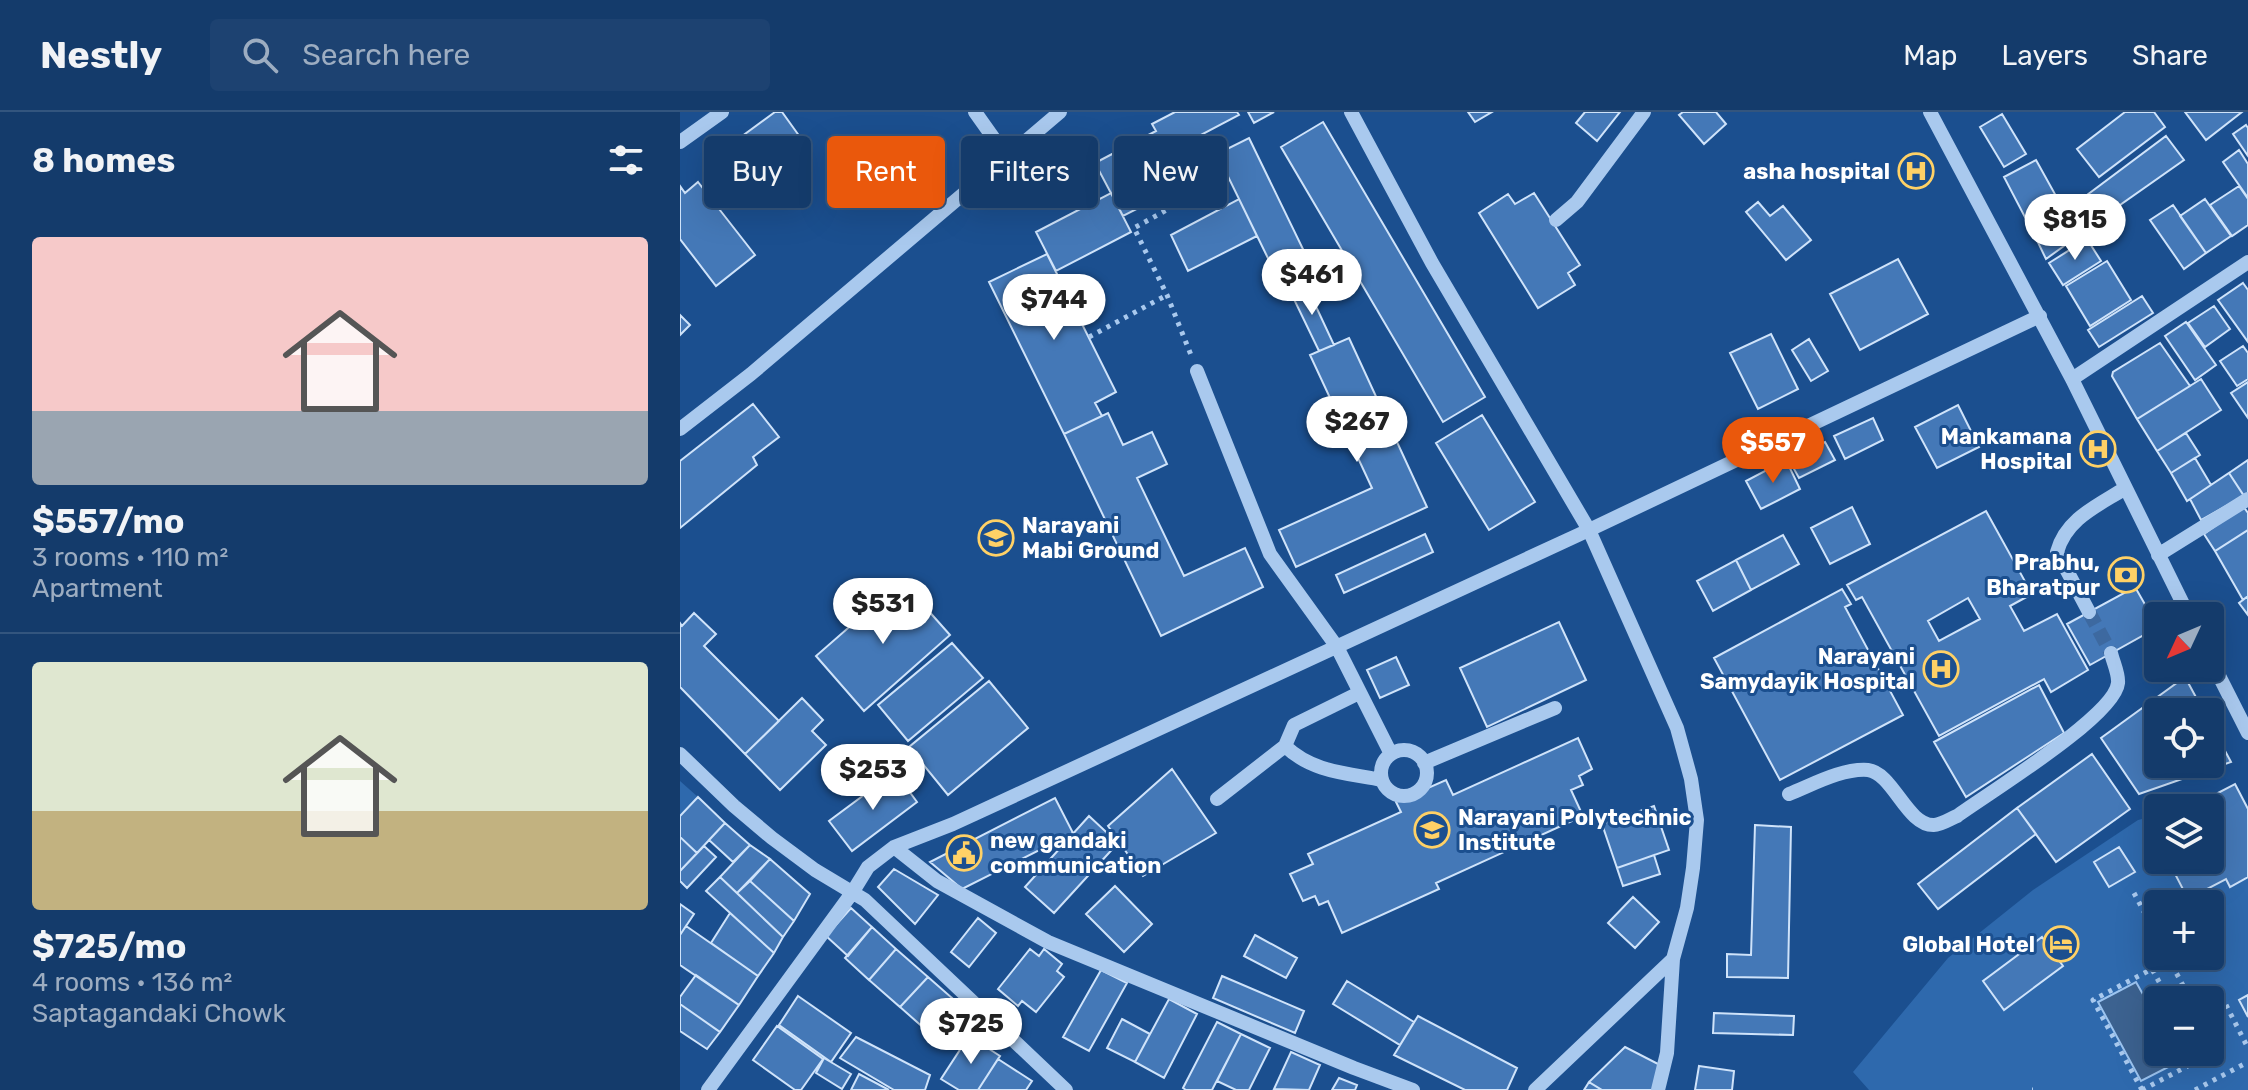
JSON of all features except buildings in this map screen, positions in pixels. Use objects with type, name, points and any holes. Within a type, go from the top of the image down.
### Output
[{"type":"street","points":[[680,142],[722,112]]},
{"type":"street","points":[[975,112],[992,136]]},
{"type":"street","points":[[1032,136],[1060,112]]},
{"type":"street","points":[[1351,112],[1432,263],[1589,530],[1677,728],[1691,779],[1697,820],[1687,908],[1673,959],[1667,1053],[1658,1090]]},
{"type":"street","points":[[1556,220],[1586,192],[1644,112]]},
{"type":"street","points":[[1930,112],[2040,316],[2182,602]]},
{"type":"street","points":[[680,429],[751,374],[961,196]]},
{"type":"street","points":[[2072,379],[2248,262]]},
{"type":"street","points":[[708,1090],[868,867],[894,847],[953,824],[1337,647],[2040,316]]},
{"type":"street","points":[[1197,371],[1270,554],[1337,647],[1391,754]]},
{"type":"street","points":[[2089,612],[2057,552],[2061,538],[2073,521],[2124,489]]},
{"type":"street","points":[[2158,555],[2248,499]]},
{"type":"street","points":[[1789,794],[1841,774],[1873,771],[1910,811],[1924,823],[1935,826],[1957,816],[2093,720],[2112,699],[2118,683],[2111,653]]},
{"type":"street","points":[[2222,682],[2248,733]]},
{"type":"street","points":[[1217,799],[1285,746],[1294,725],[1359,693]]},
{"type":"street","points":[[1424,763],[1555,708]]},
{"type":"street","points":[[1285,746],[1316,768],[1382,780]]},
{"type":"street","points":[[1397,751],[1410,752],[1424,763],[1426,779],[1411,795],[1397,795],[1382,780],[1382,766],[1397,751]]},
{"type":"street","points":[[680,754],[772,838],[815,870],[865,900],[1066,1090]]},
{"type":"street","points":[[894,847],[937,881],[1048,942],[1413,1090]]},
{"type":"street","points":[[1535,1090],[1673,959]]},
{"type":"path","points":[[1170,208],[1134,228],[1167,295],[1197,371]]},
{"type":"path","points":[[1089,337],[1167,295]]},
{"type":"path","points":[[2134,893],[2144,912]]},
{"type":"path","points":[[2161,986],[2152,969],[2093,1000],[2142,1090],[2188,1066]]},
{"type":"path","points":[[2224,1001],[2248,1048]]},
{"type":"path","points":[[2195,1090],[2248,1062]]},
{"type":"shaded area","points":[[680,781],[698,797],[680,816]]},
{"type":"shaded area","name":"Global Hotel","points":[[2235,784],[2248,809],[2248,1090],[1869,1090],[1853,1072],[1948,958],[2033,890],[2144,818],[2144,874],[2224,874],[2224,794],[2216,794]]},
{"type":"shaded area","points":[[2136,982],[2144,996],[2144,1066],[2170,1066],[2141,1081],[2098,1002]]},
{"type":"tunnel","points":[[2089,612],[2111,653]]},
{"type":"place","name":"asha hospital","points":[[1916,171]]},
{"type":"place","name":"Mankamana Hospital","points":[[2098,449]]},
{"type":"place","name":"Narayani Mabi Ground","points":[[996,538]]},
{"type":"place","name":"Prabhu, Bharatpur","points":[[2126,575]]},
{"type":"place","name":"Narayani Samydayik Hospital","points":[[1941,669]]},
{"type":"place","name":"Narayani Polytechnic Institute","points":[[1432,830]]},
{"type":"place","name":"new gandaki communication","points":[[964,853]]},
{"type":"place","name":"Global Hotel","points":[[2061,944]]}]
